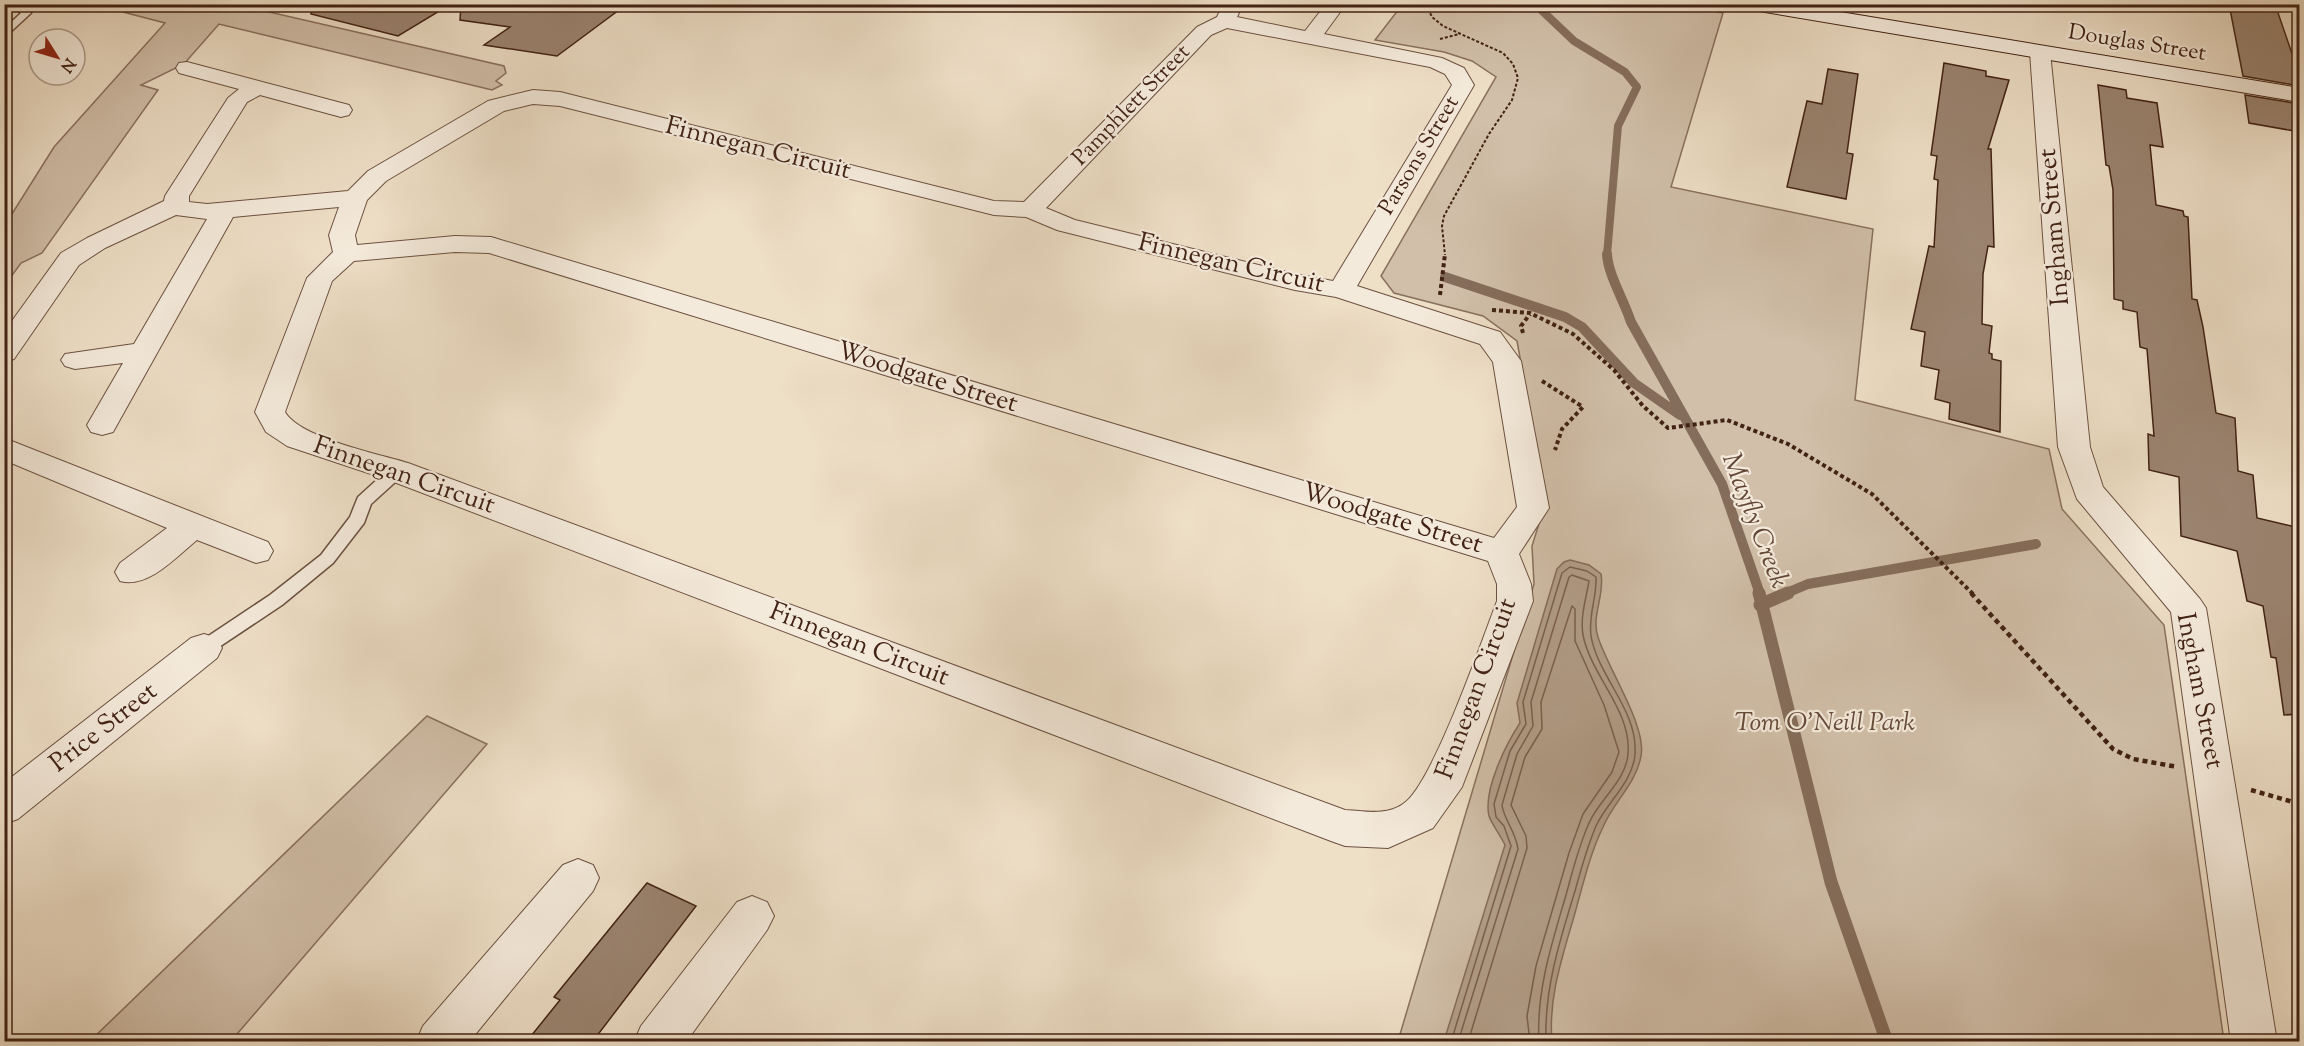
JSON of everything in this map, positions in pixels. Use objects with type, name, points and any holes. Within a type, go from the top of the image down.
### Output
[{"type":"street","points":[[1310,38],[1337,4]]},
{"type":"street","name":"Douglas Street","points":[[1753,4],[2300,95]]},
{"type":"street","name":"Parsons Street","points":[[1229,13],[1310,38],[1435,62],[1451,68],[1461,76],[1463,85],[1341,290]]},
{"type":"street","name":"Pamphlett Street","points":[[1030,210],[1204,31],[1229,13]]},
{"type":"street","name":"Ingham Street","points":[[2040,52],[2074,447],[2088,491],[2187,608],[2216,779],[2254,1041]]},
{"type":"street","points":[[187,68],[341,110]]},
{"type":"street","points":[[176,205],[177,196],[239,98],[258,87]]},
{"type":"street","name":"Finnegan Circuit","points":[[534,98],[560,99],[994,208],[1030,210],[1077,228],[1295,282],[1341,290],[1490,338],[1507,361],[1533,508],[1502,553],[1514,584],[1515,601],[1442,787],[1419,816],[1388,830],[1345,828],[397,471],[298,439],[278,425],[270,412],[321,278],[346,254],[342,235],[355,198],[377,176],[496,106],[534,98]]},
{"type":"street","points":[[176,205],[186,210],[224,211],[355,198]]},
{"type":"street","points":[[4,353],[70,259],[96,243],[176,205]]},
{"type":"street","points":[[102,425],[224,211]]},
{"type":"street","name":"Woodgate Street","points":[[346,254],[455,244],[491,245],[1502,553]]},
{"type":"street","points":[[75,360],[144,352]]},
{"type":"street","points":[[4,448],[256,551]]},
{"type":"street","points":[[132,572],[194,525]]},
{"type":"street","name":"Price Street","points":[[4,807],[204,648]]},
{"type":"street","points":[[439,1041],[578,878]]},
{"type":"street","points":[[657,1041],[752,916]]},
{"type":"lane","points":[[4,35],[26,13],[23,7],[14,4]]},
{"type":"lane","points":[[204,648],[276,600],[327,559],[358,519],[364,501],[397,471]]},
{"type":"path","points":[[1426,4],[1432,16],[1445,26],[1491,46],[1510,58],[1516,69],[1518,81],[1515,92],[1488,135],[1442,224],[1446,244],[1439,295],[1445,299]]},
{"type":"path","points":[[1489,309],[1530,313],[1573,333],[1614,370],[1642,406],[1668,428],[1727,420],[1746,426],[1788,444],[1839,472],[1872,494],[1966,587],[2113,749],[2133,759],[2180,768],[2300,804]]},
{"type":"path","points":[[1521,326],[1530,313]]},
{"type":"green space","name":"Tom O'Neill Park","points":[[1674,4],[1723,13],[1671,187],[1873,229],[1855,400],[2049,449],[2062,509],[2164,625],[2224,1041],[1398,1041],[1534,584],[1532,546],[1546,501],[1517,341],[1483,316],[1394,293],[1381,276],[1496,77],[1472,61],[1444,52],[1375,40],[1402,5]]},
{"type":"green space","points":[[96,5],[239,5],[504,66],[506,73],[496,81],[502,85],[492,90],[219,24],[184,64],[141,85],[158,90],[42,253],[21,263],[5,285],[5,225],[54,147],[165,23]]},
{"type":"green space","points":[[427,716],[487,744],[231,1041],[90,1041]]},
{"type":"water","points":[[1570,560],[1589,565],[1601,574],[1596,629],[1638,729],[1641,756],[1630,784],[1598,837],[1587,869],[1554,992],[1552,1041],[1444,1041],[1505,845],[1489,816],[1489,793],[1492,781],[1502,755],[1520,723],[1517,703],[1557,569]]},
{"type":"building","points":[[312,4],[451,4],[398,36],[311,14]]},
{"type":"building","points":[[461,4],[627,4],[557,56],[484,45],[510,27],[460,20]]},
{"type":"building","points":[[2229,4],[2275,4],[2300,77],[2300,86],[2243,76]]},
{"type":"building","points":[[1944,63],[1986,71],[1986,76],[2009,80],[1988,149],[1991,149],[1994,247],[1988,246],[1983,274],[1982,324],[1992,326],[1989,353],[1992,354],[1992,359],[2001,361],[2000,432],[1949,419],[1950,403],[1935,399],[1939,370],[1921,366],[1925,332],[1911,329],[1929,246],[1934,247],[1938,180],[1934,179],[1937,156],[1931,155]]},
{"type":"building","points":[[1828,69],[1858,74],[1847,153],[1853,154],[1846,199],[1787,187],[1807,101],[1822,104]]},
{"type":"building","points":[[2098,85],[2126,90],[2127,98],[2157,103],[2163,147],[2150,145],[2156,205],[2183,211],[2184,216],[2188,217],[2192,299],[2197,300],[2203,327],[2216,413],[2235,418],[2238,471],[2253,475],[2257,518],[2300,528],[2300,714],[2284,715],[2276,658],[2271,657],[2263,606],[2247,601],[2237,551],[2181,536],[2179,477],[2149,470],[2148,434],[2154,436],[2147,349],[2140,347],[2137,312],[2123,309],[2123,301],[2114,299],[2113,190],[2109,166],[2106,165]]},
{"type":"building","points":[[2245,95],[2300,104],[2300,132],[2249,123]]},
{"type":"building","points":[[647,883],[696,906],[593,1041],[527,1041],[560,1000],[554,997]]},
{"type":"waterway","name":"Mayfly Creek","points":[[1535,4],[1574,41],[1625,72],[1637,87],[1618,126],[1607,254]]},
{"type":"waterway","name":"Mayfly Creek","points":[[1607,254],[1613,279],[1631,322],[1722,484],[1760,594]]},
{"type":"waterway","points":[[1445,277],[1565,317],[1582,327],[1634,383],[1680,415]]},
{"type":"waterway","points":[[1784,594],[1808,584],[2036,544]]},
{"type":"waterway","name":"Mayfly Creek","points":[[1759,593],[1762,604]]},
{"type":"waterway","points":[[1762,604],[1788,593]]},
{"type":"waterway","name":"Mayfly Creek","points":[[1762,604],[1831,882],[1887,1042]]}]
